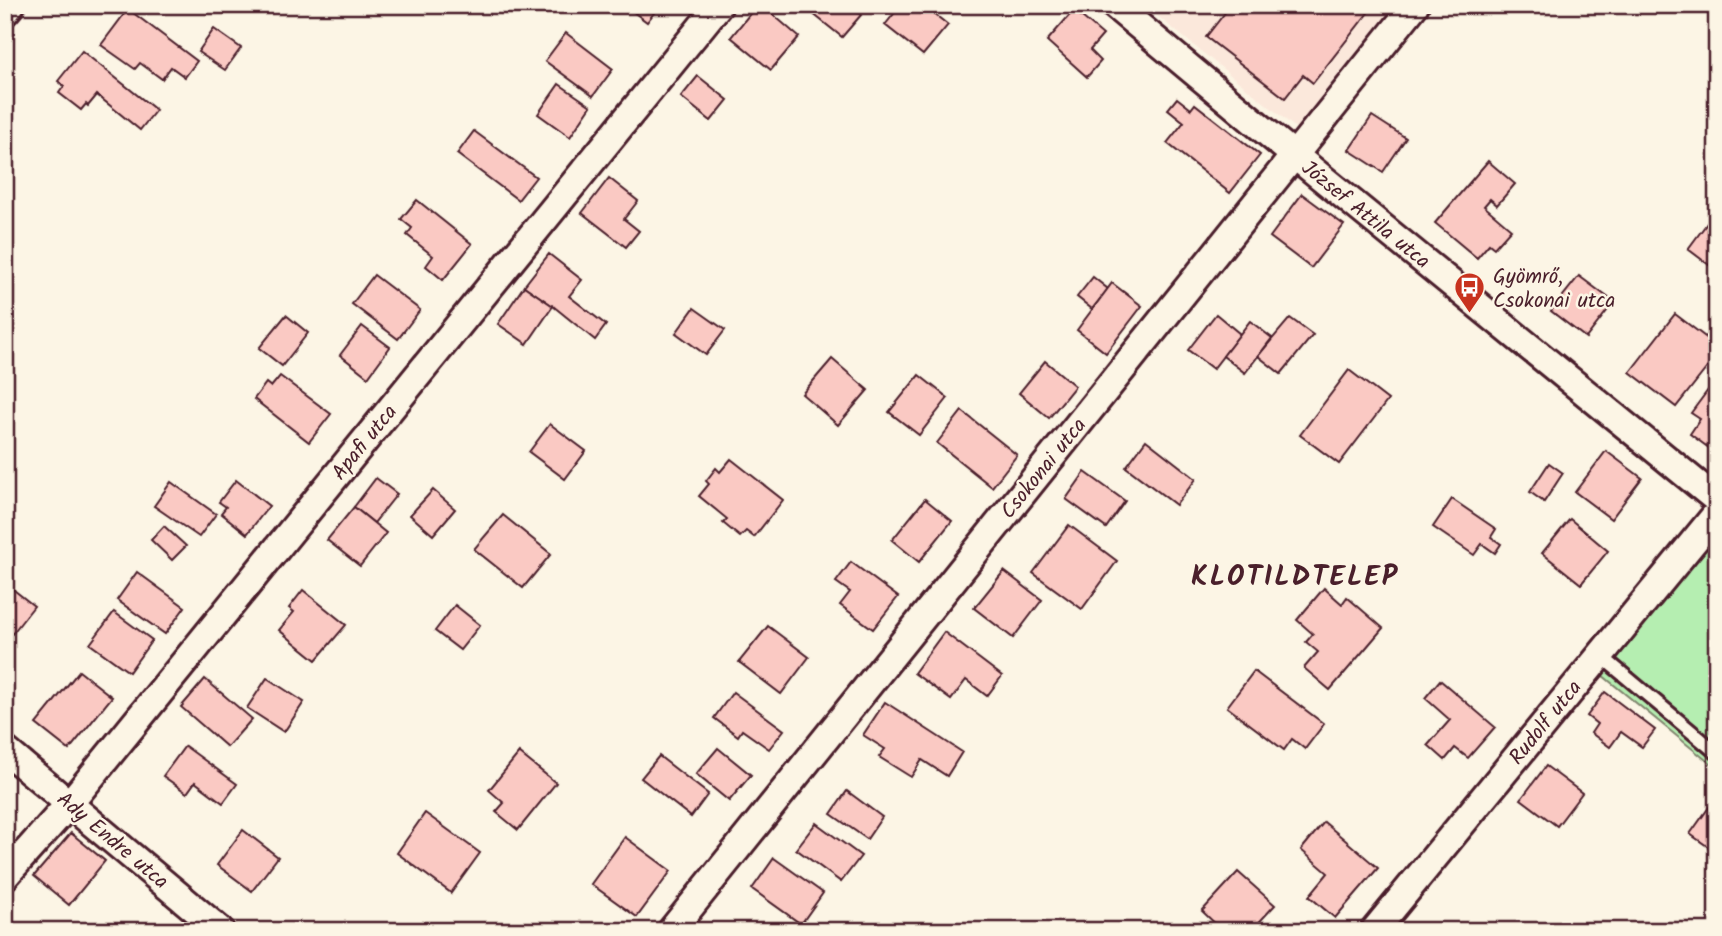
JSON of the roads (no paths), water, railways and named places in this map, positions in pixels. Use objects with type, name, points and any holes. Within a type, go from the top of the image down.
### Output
[{"type":"street","points":[[5,12],[11,5]]},
{"type":"street","name":"Apafi utca","points":[[5,876],[70,803],[719,5]]},
{"type":"street","name":"József Attila utca","points":[[1114,5],[1717,500]]},
{"type":"street","name":"Csokonai utca","points":[[671,931],[1415,5]]},
{"type":"street","name":"Rudolf utca","points":[[1374,931],[1717,513]]},
{"type":"street","name":"Ady Endre utca","points":[[5,750],[221,931]]},
{"type":"lane","points":[[1600,655],[1717,753]]},
{"type":"place","name":"Gyömrő, Csokonai utca","points":[[1470,315]]},
{"type":"district","name":"KLOTILDTELEP","points":[[1295,575]]}]
